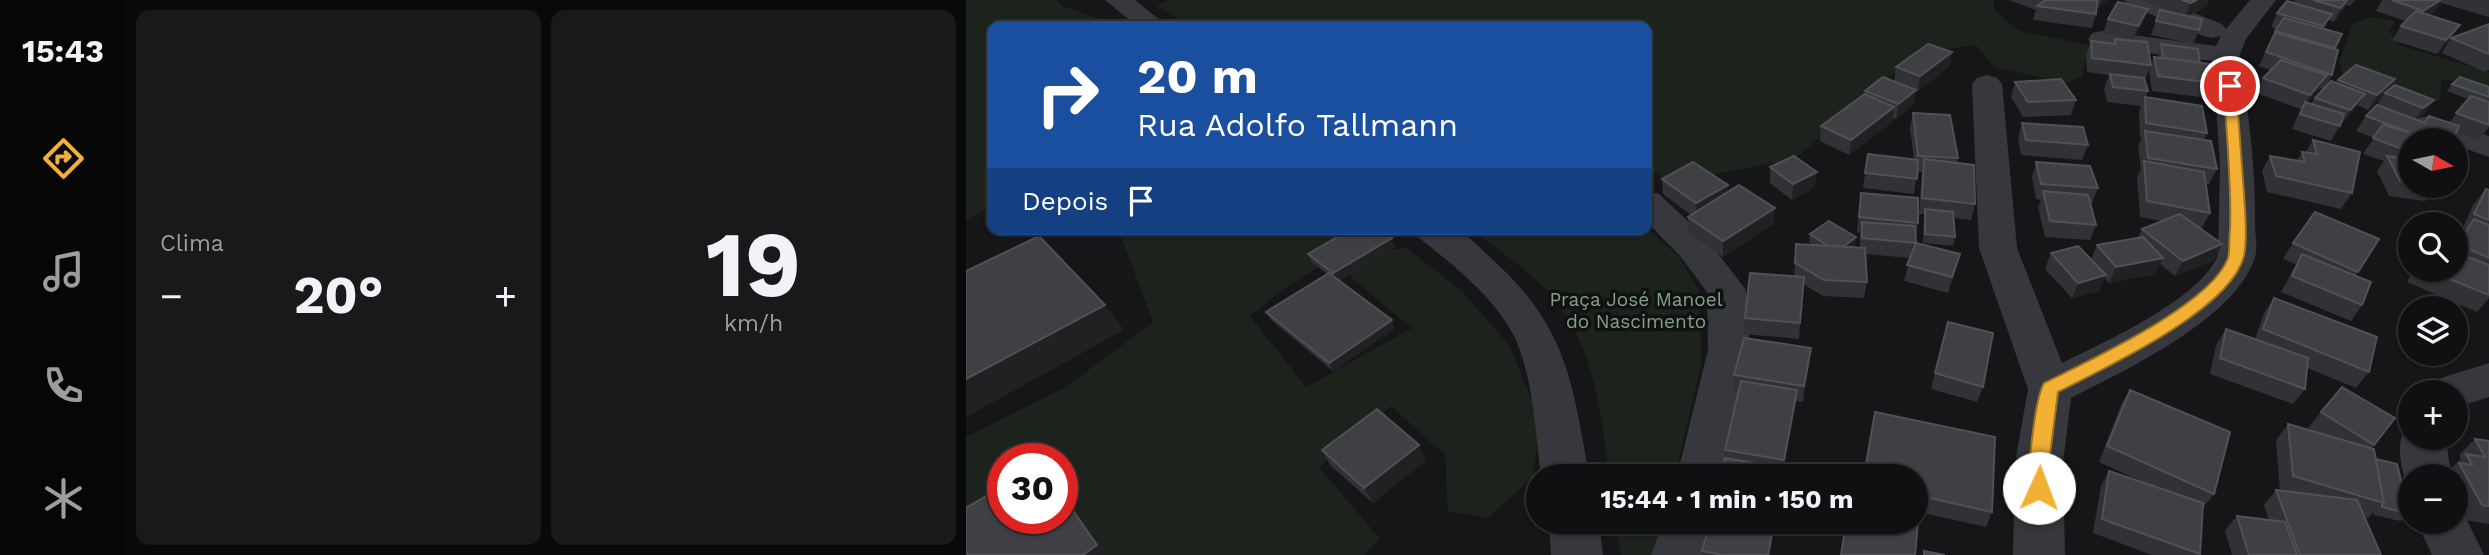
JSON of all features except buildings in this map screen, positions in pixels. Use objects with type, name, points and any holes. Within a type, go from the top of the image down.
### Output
[{"type":"street","points":[[1118,0],[1147,21]]},
{"type":"street","points":[[2137,0],[2229,46]]},
{"type":"street","points":[[2050,388],[2133,346],[2195,306],[2225,277],[2236,257],[2237,200],[2229,46],[2263,0]]},
{"type":"street","points":[[2102,39],[2229,46]]},
{"type":"street","points":[[1987,84],[1998,248],[2050,388],[2039,463],[2039,555]]},
{"type":"street","points":[[2430,125],[2489,147]]},
{"type":"street","points":[[1652,207],[1693,247],[1726,290],[1729,350],[1713,436],[1705,464]]},
{"type":"street","points":[[1439,235],[1461,252],[1501,291],[1535,338],[1546,371],[1563,464]]},
{"type":"street","points":[[2468,387],[2489,380]]},
{"type":"street","points":[[1575,534],[1577,555]]},
{"type":"street","points":[[1677,555],[1684,534]]},
{"type":"street","points":[[2448,534],[2458,555]]},
{"type":"green space","points":[[966,0],[1057,0],[1062,6],[1106,21],[987,21],[987,208],[966,221]]},
{"type":"green space","points":[[1169,0],[1994,0],[1995,11],[2019,31],[2089,45],[2082,77],[2065,83],[1994,67],[1976,45],[1918,53],[1794,159],[1668,183],[1652,170],[1652,21],[1180,21],[1156,5]]},
{"type":"green space","points":[[2372,17],[2395,21],[2389,31],[2399,45],[2489,72],[2489,93],[2459,81],[2442,80],[2439,101],[2419,104],[2383,87],[2342,73],[2339,61],[2353,24]]},
{"type":"green space","name":"Praça José Manoel do Nascimento","points":[[1652,233],[1679,257],[1700,292],[1701,365],[1678,464],[1608,464],[1596,391],[1583,349],[1563,311],[1544,287],[1478,235],[1652,235]]},
{"type":"green space","points":[[1120,235],[1353,235],[1348,248],[1284,289],[1250,316],[1306,387],[1412,328],[1350,277],[1364,253],[1406,248],[1461,290],[1509,345],[1540,420],[1535,464],[1526,464],[1526,483],[1488,518],[1448,511],[1445,455],[1391,406],[1319,467],[1380,539],[1364,555],[966,555],[966,437],[1067,386],[1153,322]]},
{"type":"green space","points":[[1617,534],[1660,534],[1653,555],[1621,555]]},
{"type":"route","points":[[2039,488],[2039,463],[2050,388],[2133,346],[2195,306],[2225,277],[2236,257],[2238,214],[2230,86]]}]
